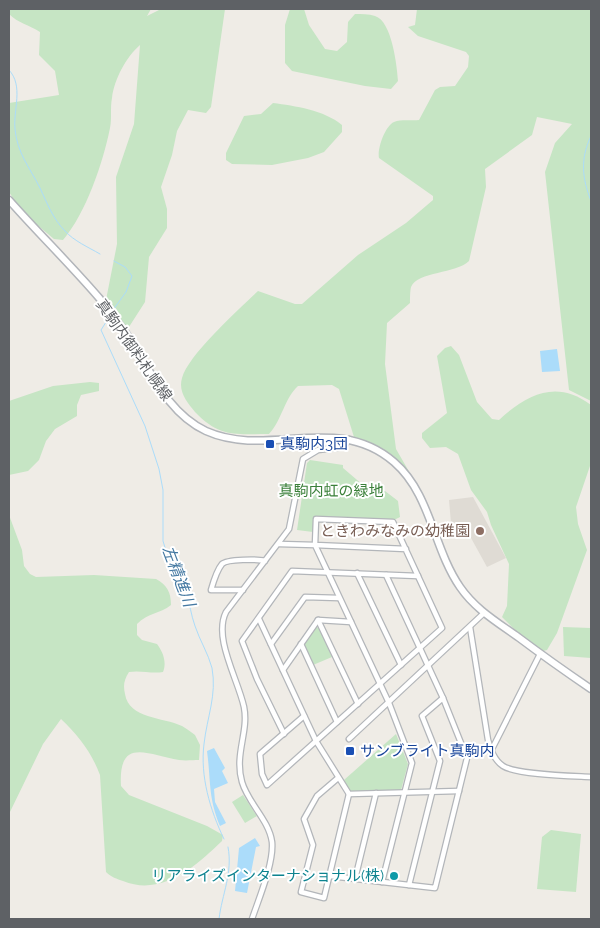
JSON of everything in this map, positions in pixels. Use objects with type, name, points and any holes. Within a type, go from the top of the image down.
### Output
[{"type":"main road","name":"真駒内御料札幌線","points":[[9,200],[122,327],[155,382],[175,407],[192,423],[220,436],[240,441],[324,436],[350,439],[386,455],[410,478],[423,502],[452,575],[468,597],[484,613],[591,689]]},
{"type":"street","points":[[252,919],[272,853],[272,845],[269,831],[245,792],[239,774],[239,752],[246,717],[221,631],[226,612],[289,530],[303,459],[318,450],[344,447],[350,439]]},
{"type":"street","points":[[304,716],[260,754],[262,774],[267,784],[358,704],[380,684],[401,665],[419,646],[442,628],[393,522],[316,519],[315,545],[350,622],[380,684],[389,704],[412,763],[382,882]]},
{"type":"street","points":[[279,544],[406,550]]},
{"type":"street","points":[[243,590],[211,590],[222,564],[227,561],[265,561]]},
{"type":"street","points":[[284,734],[242,641],[292,571],[418,576]]},
{"type":"street","points":[[357,573],[401,665]]},
{"type":"street","points":[[330,876],[435,888],[467,758],[443,698],[386,575]]},
{"type":"street","points":[[271,644],[305,597],[339,598]]},
{"type":"street","points":[[349,739],[389,704],[484,613]]},
{"type":"street","points":[[259,619],[316,741],[349,794],[324,898],[302,892],[313,845],[304,819],[317,796],[338,778]]},
{"type":"street","points":[[318,620],[350,622]]},
{"type":"street","points":[[283,670],[318,620]]},
{"type":"street","points":[[318,620],[358,704]]},
{"type":"street","points":[[470,627],[491,751],[498,761],[512,770],[591,777]]},
{"type":"street","points":[[301,644],[337,722]]},
{"type":"street","points":[[491,751],[540,654]]},
{"type":"street","points":[[409,885],[440,761],[422,716],[443,698]]},
{"type":"street","points":[[349,794],[459,791]]},
{"type":"street","points":[[355,878],[376,793]]},
{"type":"shaded area","name":"ときわみなみの幼稚園","points":[[473,497],[506,558],[487,567],[471,538],[466,522],[451,523],[449,500]]},
{"type":"green space","points":[[9,9],[151,9],[147,16],[161,9],[225,9],[211,107],[206,113],[188,110],[177,131],[172,155],[161,187],[167,209],[167,228],[149,257],[145,302],[127,330],[119,332],[108,317],[106,300],[117,244],[116,177],[134,124],[140,45],[126,62],[115,84],[111,102],[111,124],[107,142],[86,202],[63,240],[54,239],[23,213],[9,192],[9,103],[59,95],[55,71],[39,55],[40,32],[12,17],[9,14]]},
{"type":"green space","points":[[290,9],[304,9],[309,25],[325,49],[337,51],[347,42],[348,22],[355,14],[373,15],[381,20],[386,26],[393,45],[398,81],[391,89],[365,86],[292,71],[285,63],[285,25]]},
{"type":"green space","points":[[417,9],[591,9],[591,401],[569,390],[545,172],[555,143],[572,124],[537,117],[532,135],[485,169],[486,187],[469,261],[455,268],[421,278],[415,282],[411,287],[410,303],[387,323],[385,364],[396,449],[411,475],[385,452],[371,443],[354,437],[339,389],[332,385],[298,386],[289,397],[269,434],[237,434],[212,426],[195,412],[186,401],[181,383],[186,368],[204,345],[258,291],[295,304],[302,304],[358,255],[406,223],[433,200],[433,196],[379,158],[382,138],[391,124],[400,121],[419,120],[435,90],[440,87],[455,86],[468,67],[469,56],[466,52],[418,36],[408,27],[415,25]]},
{"type":"green space","points":[[273,103],[318,112],[342,125],[342,132],[324,152],[308,158],[272,165],[232,164],[226,160],[226,153],[244,116],[261,114]]},
{"type":"green space","points":[[451,346],[459,355],[477,402],[492,419],[499,420],[520,403],[531,397],[554,391],[578,397],[591,405],[591,463],[576,507],[578,524],[587,550],[557,633],[547,650],[543,651],[521,636],[502,617],[507,606],[509,564],[487,512],[471,490],[458,454],[446,447],[430,448],[422,438],[422,433],[447,413],[437,356],[445,348]]},
{"type":"green space","points":[[90,382],[99,383],[99,391],[81,395],[77,405],[77,416],[55,429],[46,441],[39,460],[28,471],[9,475],[9,401],[53,386]]},
{"type":"green space","name":"真駒内虹の緑地","points":[[310,460],[343,465],[343,468],[370,491],[385,491],[398,501],[400,517],[394,520],[314,516],[313,532],[297,530],[307,463]]},
{"type":"green space","points":[[9,515],[22,550],[24,566],[30,574],[36,577],[94,575],[156,579],[166,586],[169,593],[171,605],[141,620],[137,624],[137,635],[142,640],[157,644],[161,650],[164,657],[163,672],[129,672],[124,683],[124,691],[128,702],[140,713],[182,726],[195,735],[200,745],[199,760],[179,760],[137,752],[130,754],[124,760],[121,770],[121,786],[129,795],[207,826],[223,835],[222,841],[190,869],[165,882],[137,885],[116,879],[106,872],[100,775],[84,745],[61,719],[43,744],[9,814]]},
{"type":"green space","points":[[316,627],[319,628],[332,657],[313,665],[304,644]]},
{"type":"green space","points":[[563,627],[591,628],[591,658],[564,656]]},
{"type":"green space","points":[[396,734],[408,764],[401,790],[350,792],[344,780]]},
{"type":"green space","points":[[243,795],[257,816],[245,823],[232,802]]},
{"type":"green space","points":[[551,830],[581,834],[576,892],[537,889],[542,837]]},
{"type":"water","points":[[557,349],[560,371],[542,372],[540,351]]},
{"type":"water","points":[[214,748],[225,768],[222,771],[228,783],[214,789],[215,802],[226,823],[220,826],[212,797],[207,751]]},
{"type":"water","points":[[255,838],[260,846],[256,847],[247,893],[235,891],[239,848]]},
{"type":"waterway","name":"左精進川","points":[[9,70],[16,83],[15,129],[18,146],[24,160],[61,226],[81,244],[100,254]]},
{"type":"waterway","points":[[591,75],[591,104]]},
{"type":"waterway","points":[[591,136],[587,144],[584,161],[584,176],[591,201]]},
{"type":"waterway","name":"左精進川","points":[[113,310],[126,292],[132,276],[125,267],[114,261]]},
{"type":"waterway","name":"左精進川","points":[[108,319],[101,330],[145,426],[159,469],[163,490],[163,541],[186,593],[195,626],[212,668],[213,687],[205,734],[203,768],[210,805],[224,839]]},
{"type":"waterway","name":"左精進川","points":[[219,919],[228,875],[228,847]]},
{"type":"place","name":"真駒内3団","points":[[270,444]]},
{"type":"place","name":"ときわみなみの幼稚園","points":[[480,531]]},
{"type":"place","name":"サンブライト真駒内","points":[[350,751]]},
{"type":"place","name":"リアライズインターナショナル(株)","points":[[394,876]]}]
